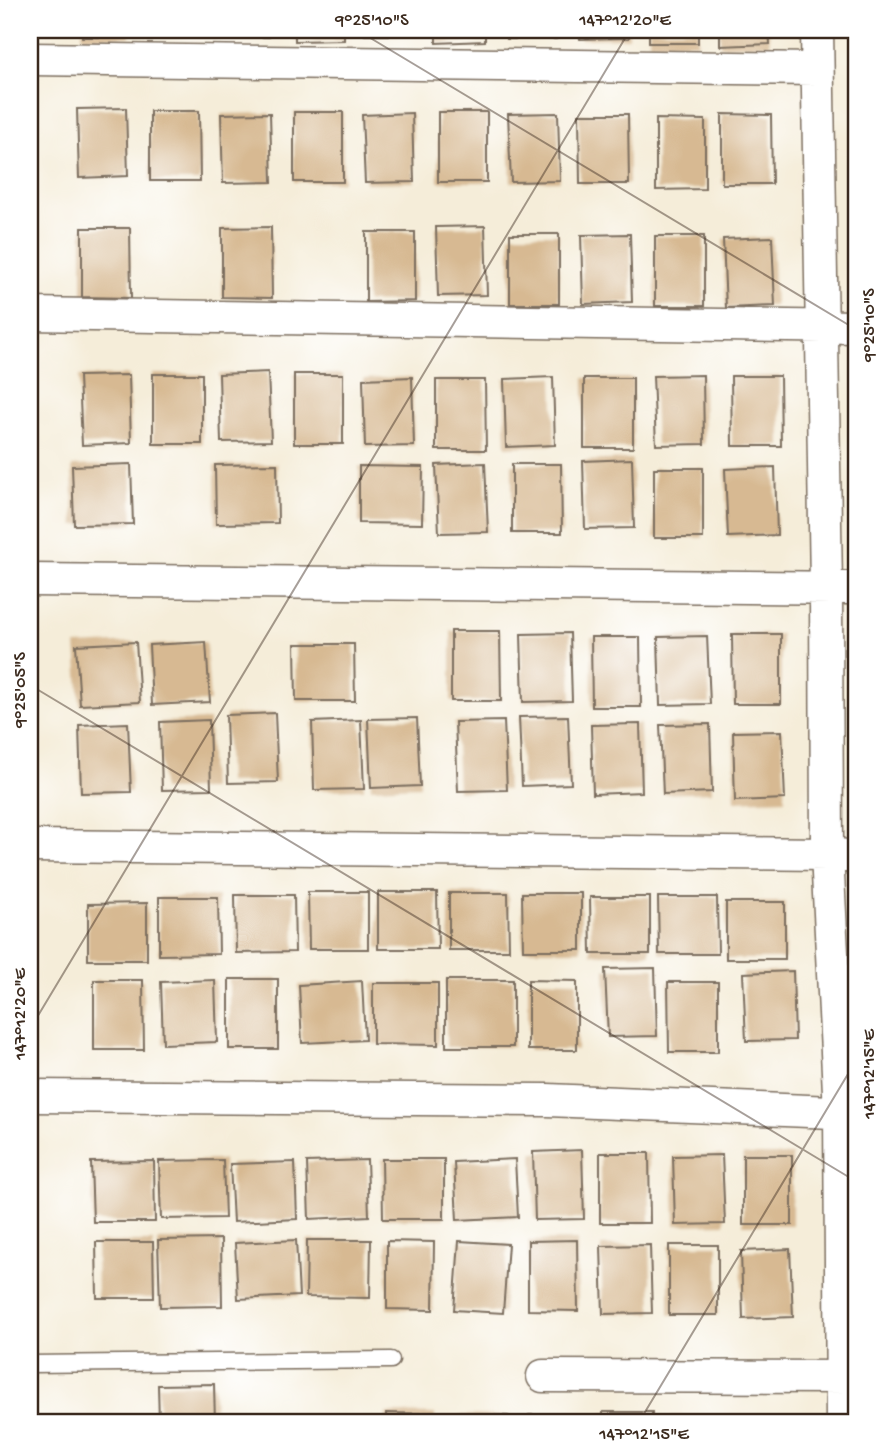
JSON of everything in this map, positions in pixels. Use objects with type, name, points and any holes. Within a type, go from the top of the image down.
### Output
[{"type":"street","points":[[817,30],[826,586],[827,854],[848,1112],[850,1377],[842,1422]]},
{"type":"street","points":[[30,59],[817,69]]},
{"type":"street","points":[[30,314],[857,327]]},
{"type":"street","points":[[30,580],[857,588]]},
{"type":"street","points":[[30,846],[827,854],[857,857]]},
{"type":"street","points":[[30,1096],[548,1100],[848,1112]]},
{"type":"street","points":[[543,1376],[850,1377]]},
{"type":"lane","points":[[30,1363],[391,1360]]},
{"type":"building","points":[[82,30],[130,30],[130,37],[82,37]]},
{"type":"building","points":[[149,30],[199,30],[199,34],[150,35]]},
{"type":"building","points":[[220,30],[269,30],[269,37],[220,36]]},
{"type":"building","points":[[295,30],[344,30],[344,40],[295,41]]},
{"type":"building","points":[[365,30],[414,30],[414,35],[365,35]]},
{"type":"building","points":[[436,30],[485,30],[485,41],[436,43]]},
{"type":"building","points":[[507,30],[556,30],[556,39],[507,39]]},
{"type":"building","points":[[579,30],[629,30],[629,38],[580,39]]},
{"type":"building","points":[[649,30],[698,30],[698,43],[649,43]]},
{"type":"building","points":[[720,30],[769,30],[770,44],[720,46]]},
{"type":"building","points":[[126,108],[128,176],[79,178],[77,109]]},
{"type":"building","points":[[150,111],[199,111],[200,181],[150,181]]},
{"type":"building","points":[[294,112],[343,112],[343,182],[294,182]]},
{"type":"building","points":[[438,112],[487,112],[487,182],[438,182]]},
{"type":"building","points":[[270,113],[272,182],[223,183],[221,114]]},
{"type":"building","points":[[412,113],[414,182],[365,183],[362,115]]},
{"type":"building","points":[[558,113],[560,181],[511,182],[508,114]]},
{"type":"building","points":[[579,114],[628,114],[629,184],[580,184]]},
{"type":"building","points":[[722,114],[771,115],[772,184],[722,184]]},
{"type":"building","points":[[656,119],[705,120],[705,189],[656,190]]},
{"type":"building","points":[[485,226],[487,295],[438,296],[436,227]]},
{"type":"building","points":[[271,227],[272,298],[222,297],[222,228]]},
{"type":"building","points":[[82,228],[130,228],[131,298],[82,297]]},
{"type":"building","points":[[366,232],[415,232],[415,301],[366,302]]},
{"type":"building","points":[[510,234],[559,234],[559,304],[510,304]]},
{"type":"building","points":[[630,234],[632,302],[583,304],[581,235]]},
{"type":"building","points":[[655,236],[704,236],[704,306],[655,306]]},
{"type":"building","points":[[772,237],[775,306],[726,308],[723,239]]},
{"type":"building","points":[[268,372],[271,441],[221,442],[219,374]]},
{"type":"building","points":[[153,374],[202,374],[202,444],[153,444]]},
{"type":"building","points":[[294,374],[343,374],[343,444],[294,444]]},
{"type":"building","points":[[129,375],[131,443],[82,445],[79,376]]},
{"type":"building","points":[[703,375],[704,444],[656,445],[653,376]]},
{"type":"building","points":[[731,376],[780,376],[781,446],[732,446]]},
{"type":"building","points":[[412,377],[414,446],[365,447],[363,379]]},
{"type":"building","points":[[553,377],[555,445],[506,447],[504,379]]},
{"type":"building","points":[[584,378],[633,378],[633,448],[584,448]]},
{"type":"building","points":[[436,380],[485,380],[486,450],[436,450]]},
{"type":"building","points":[[632,459],[634,528],[585,529],[583,461]]},
{"type":"building","points":[[485,463],[488,532],[439,533],[436,465]]},
{"type":"building","points":[[131,464],[133,524],[74,525],[72,466]]},
{"type":"building","points":[[277,464],[278,523],[216,524],[215,465]]},
{"type":"building","points":[[512,464],[561,464],[562,533],[512,533]]},
{"type":"building","points":[[359,466],[423,467],[422,524],[359,523]]},
{"type":"building","points":[[775,467],[777,535],[728,537],[725,469]]},
{"type":"building","points":[[654,468],[703,468],[703,538],[654,538]]},
{"type":"building","points":[[451,631],[500,631],[501,701],[451,701]]},
{"type":"building","points":[[570,633],[572,701],[523,702],[521,634]]},
{"type":"building","points":[[732,634],[781,634],[781,704],[733,704]]},
{"type":"building","points":[[707,636],[710,704],[660,705],[658,637]]},
{"type":"building","points":[[591,637],[640,637],[641,707],[592,707]]},
{"type":"building","points":[[136,642],[140,702],[80,705],[76,645]]},
{"type":"building","points":[[206,642],[210,702],[152,705],[149,645]]},
{"type":"building","points":[[295,644],[354,644],[355,701],[296,701]]},
{"type":"building","points":[[275,713],[278,782],[228,783],[226,715]]},
{"type":"building","points":[[568,716],[571,784],[522,786],[519,717]]},
{"type":"building","points":[[417,718],[420,786],[371,788],[368,719]]},
{"type":"building","points":[[209,720],[211,789],[162,790],[160,722]]},
{"type":"building","points":[[361,720],[364,789],[314,790],[312,722]]},
{"type":"building","points":[[504,721],[507,790],[458,791],[455,722]]},
{"type":"building","points":[[128,723],[131,792],[81,793],[79,725]]},
{"type":"building","points":[[640,724],[642,792],[593,794],[591,725]]},
{"type":"building","points":[[710,724],[712,792],[663,794],[660,725]]},
{"type":"building","points":[[782,731],[785,799],[735,801],[733,732]]},
{"type":"building","points":[[308,892],[368,892],[368,949],[309,949]]},
{"type":"building","points":[[378,892],[437,892],[438,949],[378,949]]},
{"type":"building","points":[[449,893],[508,893],[509,950],[449,950]]},
{"type":"building","points":[[522,893],[581,893],[581,950],[523,950]]},
{"type":"building","points":[[235,895],[294,895],[295,952],[236,953]]},
{"type":"building","points":[[159,897],[218,897],[219,954],[159,955]]},
{"type":"building","points":[[590,897],[650,897],[650,954],[591,954]]},
{"type":"building","points":[[658,897],[717,897],[718,954],[659,954]]},
{"type":"building","points":[[726,902],[785,902],[785,959],[726,959]]},
{"type":"building","points":[[147,903],[147,960],[88,960],[88,904]]},
{"type":"building","points":[[655,968],[657,1036],[608,1037],[605,969]]},
{"type":"building","points":[[793,971],[795,1040],[746,1041],[743,973]]},
{"type":"building","points":[[229,979],[278,979],[278,1049],[229,1049]]},
{"type":"building","points":[[94,980],[143,980],[144,1050],[94,1050]]},
{"type":"building","points":[[215,980],[217,1042],[163,1044],[161,982]]},
{"type":"building","points":[[446,980],[513,980],[513,1047],[446,1047]]},
{"type":"building","points":[[528,980],[577,981],[577,1050],[528,1050]]},
{"type":"building","points":[[362,981],[365,1040],[302,1043],[299,985]]},
{"type":"building","points":[[668,982],[718,982],[718,1052],[669,1052]]},
{"type":"building","points":[[373,983],[438,983],[438,1045],[373,1044]]},
{"type":"building","points":[[582,1150],[584,1219],[535,1220],[533,1152]]},
{"type":"building","points":[[600,1153],[649,1153],[650,1223],[600,1223]]},
{"type":"building","points":[[722,1155],[725,1224],[675,1225],[673,1156]]},
{"type":"building","points":[[743,1155],[792,1155],[792,1225],[743,1225]]},
{"type":"building","points":[[382,1159],[444,1159],[444,1219],[383,1219]]},
{"type":"building","points":[[515,1159],[518,1217],[457,1220],[454,1162]]},
{"type":"building","points":[[223,1160],[225,1218],[161,1219],[159,1161]]},
{"type":"building","points":[[367,1160],[369,1216],[309,1219],[307,1162]]},
{"type":"building","points":[[154,1161],[155,1222],[93,1222],[91,1162]]},
{"type":"building","points":[[295,1162],[297,1219],[233,1222],[230,1164]]},
{"type":"building","points":[[221,1239],[222,1306],[160,1307],[158,1240]]},
{"type":"building","points":[[296,1240],[299,1296],[238,1299],[235,1243]]},
{"type":"building","points":[[307,1240],[371,1240],[370,1298],[306,1297]]},
{"type":"building","points":[[577,1240],[578,1311],[528,1310],[528,1241]]},
{"type":"building","points":[[387,1241],[434,1242],[433,1310],[387,1309]]},
{"type":"building","points":[[459,1241],[508,1244],[503,1313],[454,1310]]},
{"type":"building","points":[[96,1242],[153,1242],[154,1298],[97,1298]]},
{"type":"building","points":[[650,1245],[652,1313],[603,1314],[601,1246]]},
{"type":"building","points":[[669,1245],[718,1245],[718,1315],[669,1315]]},
{"type":"building","points":[[790,1249],[793,1317],[743,1319],[741,1251]]},
{"type":"building","points":[[214,1384],[215,1422],[159,1422],[158,1385]]},
{"type":"building","points":[[603,1412],[652,1412],[652,1422],[603,1422]]},
{"type":"building","points":[[386,1413],[435,1414],[435,1422],[386,1422]]},
{"type":"building","points":[[237,1415],[286,1415],[286,1422],[237,1422]]},
{"type":"building","points":[[459,1415],[508,1416],[508,1422],[459,1422]]},
{"type":"building","points":[[529,1415],[578,1415],[578,1422],[529,1422]]},
{"type":"building","points":[[671,1416],[720,1416],[720,1422],[671,1422]]}]
